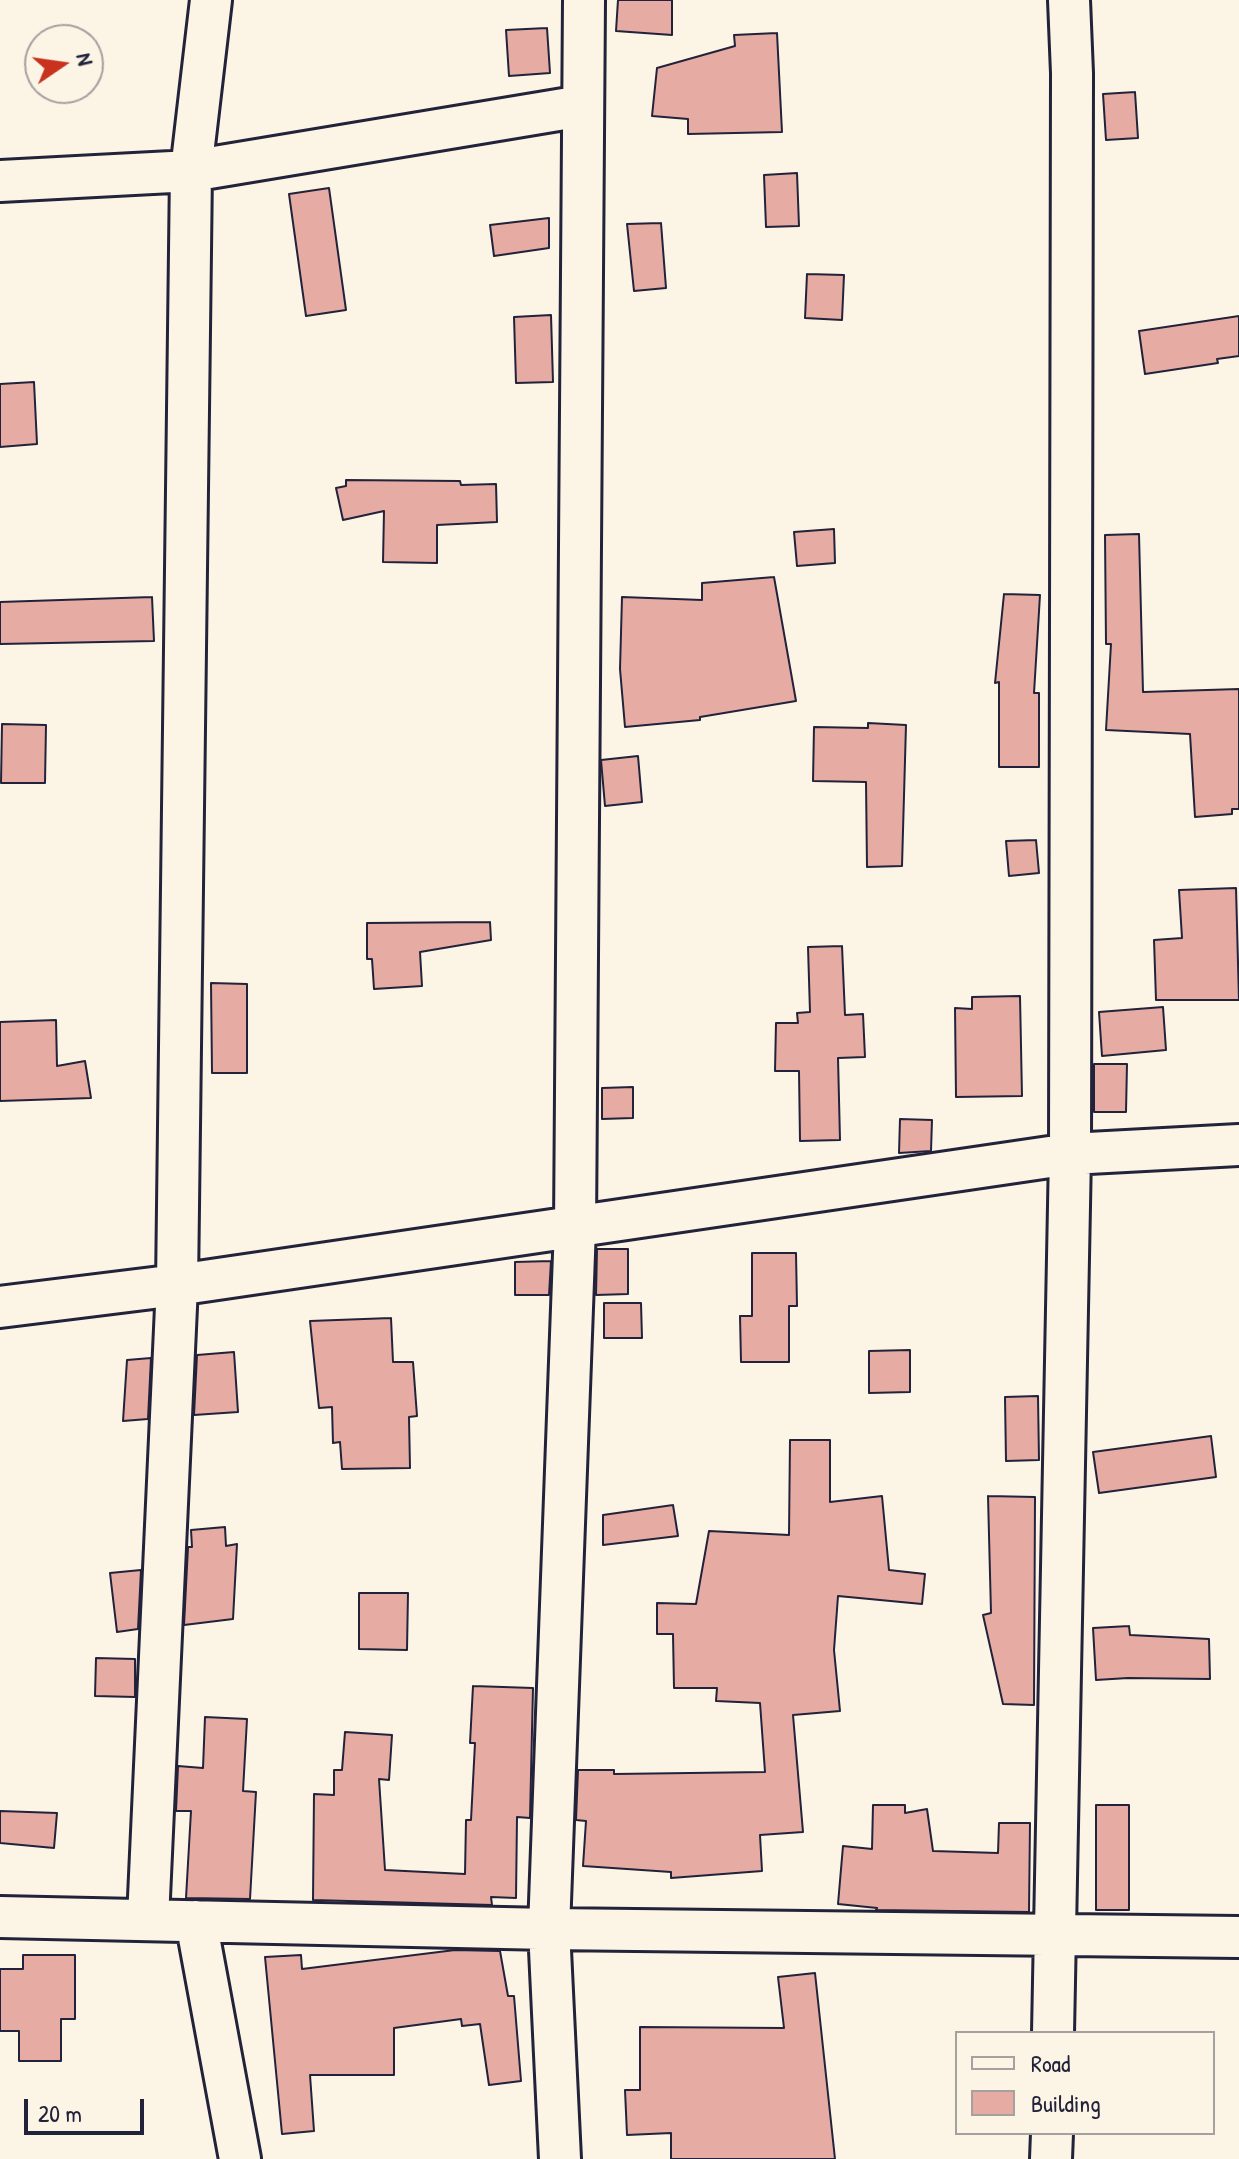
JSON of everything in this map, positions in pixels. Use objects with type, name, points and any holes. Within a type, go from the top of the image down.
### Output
[{"type":"street","points":[[148,1919],[177,1285],[191,171],[211,0]]},
{"type":"street","points":[[560,2159],[549,1929],[575,1227],[584,0]]},
{"type":"street","points":[[1053,2031],[1070,1154],[1072,73],[1069,0]]},
{"type":"street","points":[[0,181],[191,171],[582,106]]},
{"type":"street","points":[[0,1307],[177,1285],[1070,1154],[1239,1145]]},
{"type":"street","points":[[0,1917],[549,1929],[1239,1937]]},
{"type":"street","points":[[196,1921],[240,2159]]},
{"type":"street","points":[[1051,2159],[1052,2135]]},
{"type":"building","points":[[618,0],[672,0],[672,35],[616,31]]},
{"type":"building","points":[[547,28],[550,73],[509,76],[506,30]]},
{"type":"building","points":[[777,33],[782,132],[688,134],[688,119],[652,116],[657,68],[735,46],[734,35]]},
{"type":"building","points":[[1135,92],[1138,138],[1106,140],[1103,94]]},
{"type":"building","points":[[797,173],[799,226],[766,227],[764,175]]},
{"type":"building","points":[[329,188],[346,310],[306,316],[289,194]]},
{"type":"building","points":[[549,218],[549,248],[494,256],[490,225]]},
{"type":"building","points":[[661,223],[666,288],[634,291],[627,224]]},
{"type":"building","points":[[807,274],[844,275],[842,320],[805,318]]},
{"type":"building","points":[[551,315],[553,382],[516,383],[514,317]]},
{"type":"building","points":[[1239,316],[1239,356],[1217,359],[1218,363],[1145,374],[1139,331]]},
{"type":"building","points":[[34,382],[37,444],[0,447],[0,384]]},
{"type":"building","points":[[346,480],[496,484],[497,522],[437,525],[437,563],[383,562],[384,511],[343,520],[336,488],[346,486]]},
{"type":"building","points":[[834,529],[835,563],[797,566],[794,532]]},
{"type":"building","points":[[1139,534],[1143,692],[1239,689],[1239,809],[1232,809],[1232,814],[1195,817],[1190,734],[1106,730],[1111,644],[1106,644],[1105,535]]},
{"type":"building","points":[[774,577],[796,701],[700,717],[700,720],[625,727],[620,669],[622,597],[702,600],[702,583]]},
{"type":"building","points":[[1004,594],[1040,595],[1034,693],[1039,693],[1039,767],[999,767],[999,682],[995,683]]},
{"type":"building","points":[[152,597],[154,641],[0,644],[0,602]]},
{"type":"building","points":[[868,723],[906,725],[902,866],[867,867],[866,782],[813,781],[814,727],[868,728]]},
{"type":"building","points":[[2,724],[46,725],[45,783],[1,783]]},
{"type":"building","points":[[638,756],[642,802],[605,806],[601,760]]},
{"type":"building","points":[[1036,840],[1039,873],[1009,876],[1006,841]]},
{"type":"building","points":[[1236,888],[1239,1000],[1156,1000],[1154,940],[1182,938],[1179,890]]},
{"type":"building","points":[[490,922],[491,940],[420,952],[422,986],[374,989],[372,959],[367,959],[367,923]]},
{"type":"building","points":[[842,946],[845,1015],[863,1014],[865,1057],[838,1058],[840,1140],[800,1141],[799,1071],[775,1071],[776,1023],[798,1023],[797,1013],[810,1012],[808,947]]},
{"type":"building","points":[[211,983],[247,984],[247,1073],[212,1073]]},
{"type":"building","points":[[1020,996],[1022,1096],[956,1097],[955,1008],[972,1009],[972,997]]},
{"type":"building","points":[[1163,1007],[1166,1050],[1102,1056],[1099,1012]]},
{"type":"building","points":[[56,1020],[57,1066],[85,1061],[91,1098],[0,1101],[0,1022]]},
{"type":"building","points":[[1094,1064],[1127,1064],[1126,1112],[1094,1112]]},
{"type":"building","points":[[633,1087],[633,1118],[602,1119],[602,1088]]},
{"type":"building","points":[[900,1119],[932,1120],[931,1151],[899,1153]]},
{"type":"building","points":[[597,1249],[628,1249],[628,1294],[596,1295]]},
{"type":"building","points":[[752,1253],[796,1253],[797,1306],[789,1306],[789,1362],[741,1362],[740,1316],[752,1316]]},
{"type":"building","points":[[551,1261],[549,1295],[515,1295],[515,1262]]},
{"type":"building","points":[[604,1303],[641,1303],[642,1338],[604,1338]]},
{"type":"building","points":[[391,1318],[393,1362],[413,1362],[417,1416],[409,1417],[410,1468],[342,1469],[340,1442],[333,1443],[332,1407],[319,1408],[310,1321]]},
{"type":"building","points":[[910,1350],[910,1392],[869,1393],[869,1351]]},
{"type":"building","points":[[234,1352],[238,1412],[194,1415],[197,1355]]},
{"type":"building","points":[[151,1358],[148,1419],[123,1421],[127,1360]]},
{"type":"building","points":[[1038,1396],[1039,1460],[1006,1461],[1005,1397]]},
{"type":"building","points":[[1211,1436],[1216,1477],[1099,1493],[1093,1452]]},
{"type":"building","points":[[790,1440],[830,1440],[830,1502],[882,1496],[889,1570],[925,1574],[922,1604],[838,1596],[834,1650],[840,1711],[793,1715],[803,1832],[760,1835],[762,1871],[671,1878],[671,1872],[583,1866],[586,1821],[576,1820],[578,1770],[614,1770],[614,1774],[765,1772],[760,1703],[716,1701],[717,1688],[674,1688],[673,1634],[657,1634],[657,1603],[696,1604],[709,1531],[789,1535]]},
{"type":"building","points":[[988,1496],[1035,1497],[1034,1705],[1003,1704],[983,1615],[991,1613]]},
{"type":"building","points":[[673,1505],[678,1536],[603,1545],[603,1515]]},
{"type":"building","points":[[225,1527],[226,1546],[237,1544],[233,1619],[184,1625],[191,1530]]},
{"type":"building","points":[[141,1570],[138,1629],[117,1632],[110,1573]]},
{"type":"building","points":[[359,1593],[408,1593],[407,1650],[359,1649]]},
{"type":"building","points":[[1129,1626],[1130,1635],[1209,1639],[1210,1679],[1096,1680],[1093,1628]]},
{"type":"building","points":[[96,1658],[135,1659],[135,1697],[95,1696]]},
{"type":"building","points":[[473,1686],[533,1688],[530,1818],[517,1817],[516,1898],[491,1897],[492,1905],[313,1900],[314,1794],[334,1795],[334,1770],[342,1770],[345,1732],[392,1735],[389,1780],[379,1779],[385,1870],[465,1874],[466,1820],[471,1820],[475,1743],[470,1743]]},
{"type":"building","points":[[205,1717],[247,1719],[243,1791],[256,1792],[250,1899],[186,1898],[191,1811],[176,1811],[178,1766],[203,1768]]},
{"type":"building","points":[[873,1805],[905,1805],[905,1813],[927,1809],[933,1851],[998,1853],[999,1823],[1030,1823],[1029,1912],[876,1910],[838,1904],[843,1846],[872,1849]]},
{"type":"building","points":[[1096,1805],[1129,1805],[1129,1910],[1096,1910]]},
{"type":"building","points":[[0,1811],[57,1813],[54,1848],[0,1843]]},
{"type":"building","points":[[455,1950],[500,1951],[508,1996],[514,1996],[521,2081],[489,2085],[480,2024],[462,2026],[461,2019],[394,2028],[394,2075],[310,2075],[314,2131],[282,2134],[265,1957],[301,1955],[302,1969]]},
{"type":"building","points":[[23,1955],[75,1955],[75,2019],[61,2019],[61,2061],[19,2061],[19,2031],[0,2031],[0,1969],[23,1969]]},
{"type":"building","points":[[815,1973],[835,2159],[671,2159],[671,2133],[627,2135],[625,2090],[640,2090],[640,2027],[784,2028],[778,1977]]}]
